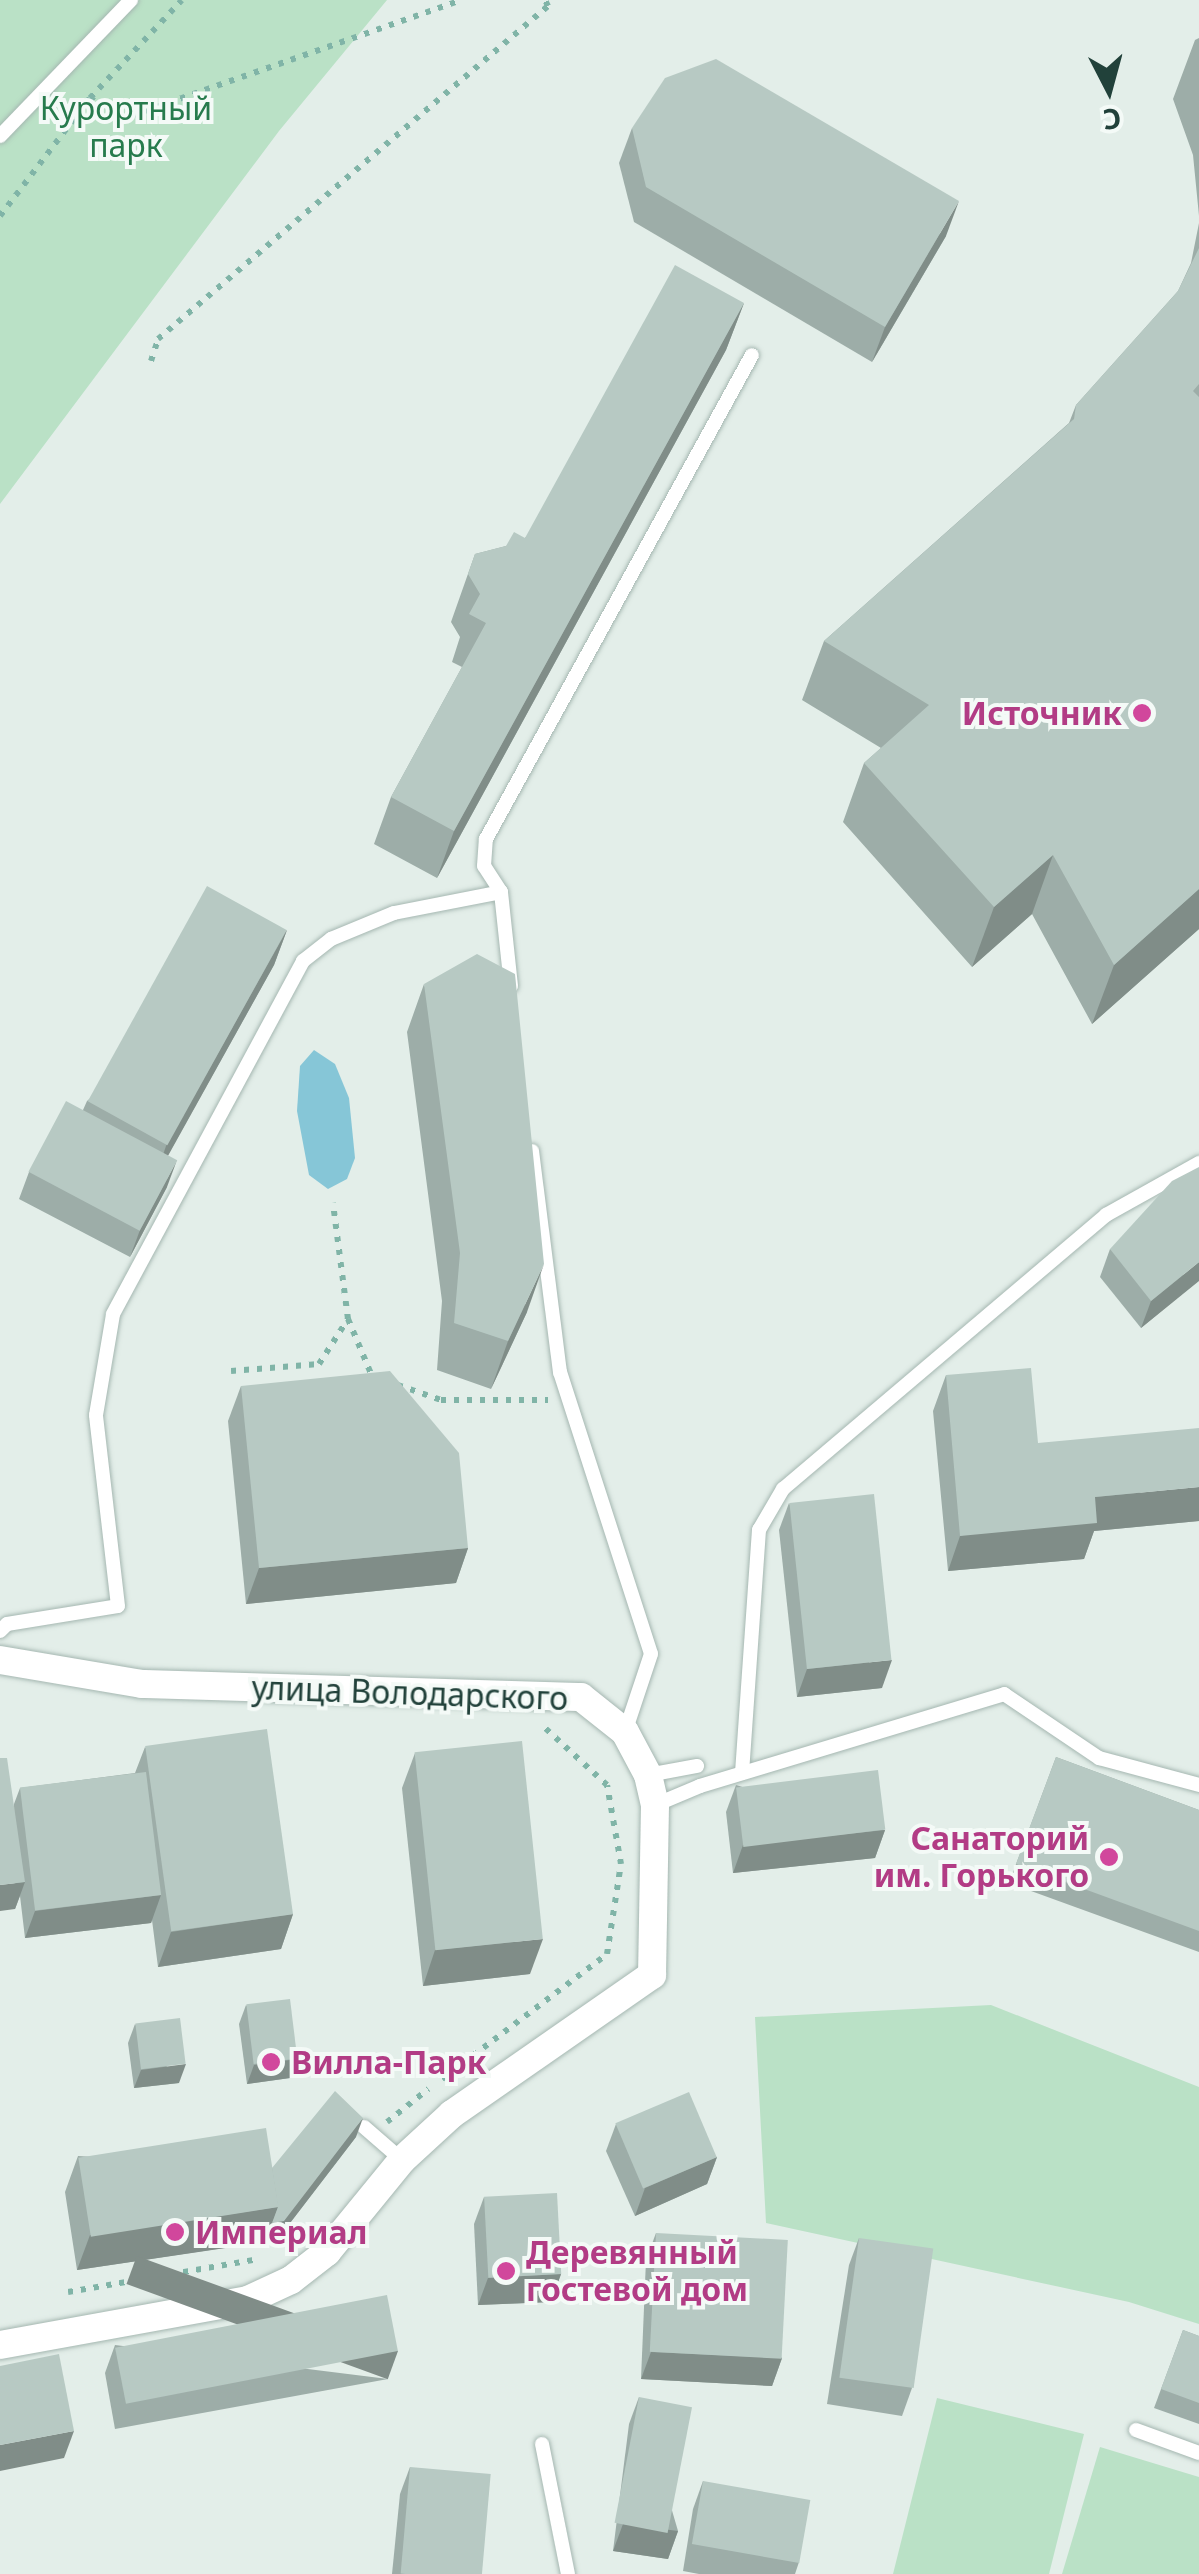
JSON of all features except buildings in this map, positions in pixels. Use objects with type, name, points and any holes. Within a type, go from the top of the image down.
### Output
[{"type":"street","name":"улица Володарского","points":[[0,1660],[142,1684],[580,1697],[624,1732],[648,1775],[654,1806],[652,1975],[452,2114],[402,2160],[327,2252],[292,2280],[248,2300],[0,2345]]},
{"type":"lane","points":[[0,136],[130,0]]},
{"type":"lane","points":[[513,1004],[501,892],[484,866],[486,839],[752,355]]},
{"type":"lane","points":[[0,1631],[7,1624],[118,1606],[96,1415],[112,1314],[303,961],[331,939],[394,914],[501,892]]},
{"type":"lane","points":[[530,1138],[569,1401],[651,1654],[624,1732]]},
{"type":"lane","points":[[742,1773],[759,1530],[784,1488],[1106,1214],[1199,1162]]},
{"type":"lane","points":[[654,1806],[742,1773],[1004,1694],[1099,1758],[1199,1784]]},
{"type":"lane","points":[[648,1775],[696,1766]]},
{"type":"lane","points":[[370,2132],[402,2160]]},
{"type":"lane","points":[[1136,2430],[1199,2454]]},
{"type":"lane","points":[[542,2444],[568,2574]]},
{"type":"path","points":[[0,216],[90,98],[182,0]]},
{"type":"path","points":[[90,98],[120,120],[462,0]]},
{"type":"path","points":[[151,361],[158,339],[548,6],[544,0]]},
{"type":"path","points":[[333,1204],[348,1319],[366,1374],[441,1400],[569,1401]]},
{"type":"path","points":[[231,1370],[319,1364],[348,1319]]},
{"type":"path","points":[[370,2132],[607,1954],[621,1864],[607,1786],[550,1729],[534,1724]]},
{"type":"path","points":[[68,2292],[262,2258]]},
{"type":"green space","name":"Курортный парк","points":[[0,0],[387,0],[279,131],[0,504]]},
{"type":"green space","points":[[991,2005],[1199,2087],[1199,2324],[1129,2302],[766,2223],[755,2017]]},
{"type":"green space","points":[[937,2398],[1084,2434],[1049,2574],[893,2574]]},
{"type":"green space","points":[[1100,2447],[1199,2477],[1199,2574],[1062,2574]]},
{"type":"water","points":[[314,1050],[335,1064],[349,1098],[355,1158],[347,1179],[328,1189],[309,1175],[297,1111],[300,1066]]},
{"type":"place","name":"Источник","points":[[1142,713]]},
{"type":"place","name":"Санаторий им. Горького","points":[[1109,1857]]},
{"type":"place","name":"Вилла-Парк","points":[[271,2062]]},
{"type":"place","name":"Империал","points":[[175,2232]]},
{"type":"place","name":"Деревянный гостевой дом","points":[[506,2271]]}]
